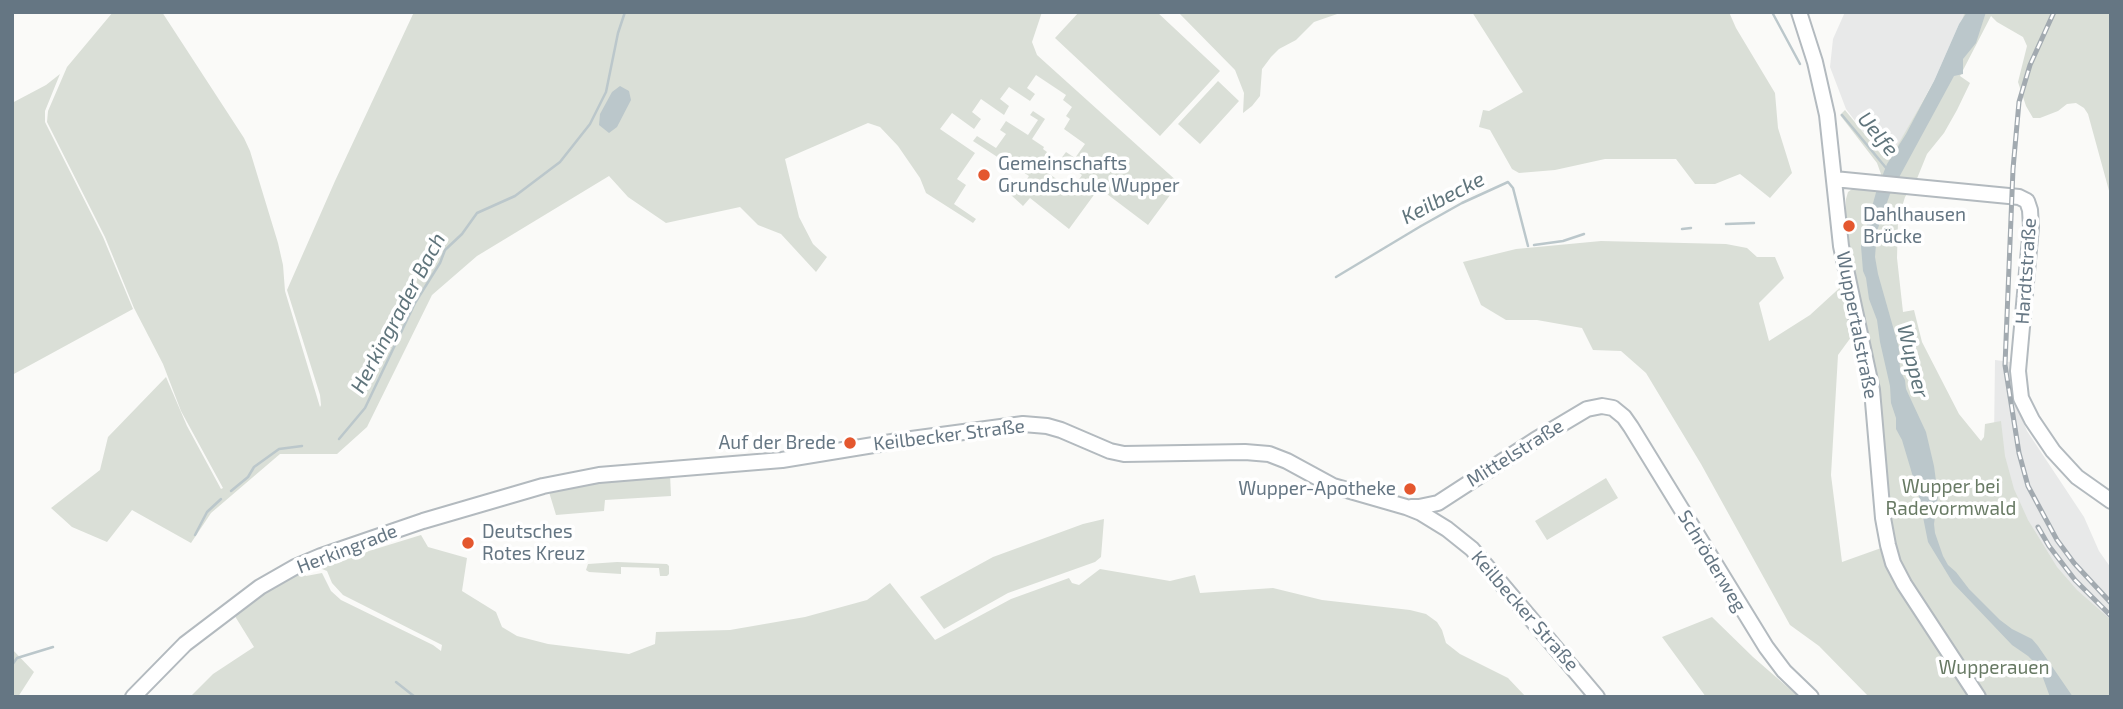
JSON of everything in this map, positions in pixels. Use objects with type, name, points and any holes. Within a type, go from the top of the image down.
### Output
[{"type":"main road","name":"Wuppertalstraße","points":[[1799,12],[1823,95],[1844,258],[1871,382],[1883,518],[1888,545],[1893,563],[1904,584],[1978,697]]},
{"type":"main road","name":"Hardtstraße","points":[[1834,179],[2019,197],[2027,201],[2031,227],[2018,371],[2021,398],[2037,430],[2053,451],[2077,477],[2111,501]]},
{"type":"main road","name":"Mittelstraße","points":[[1406,507],[1430,505],[1445,498],[1587,409],[1608,406],[1624,417]]},
{"type":"main road","name":"Schröderweg","points":[[1624,417],[1766,648],[1784,671],[1811,697]]},
{"type":"main road","name":"Keilbecker Straße","points":[[599,475],[782,460],[1013,424],[1031,424],[1061,430],[1110,451],[1124,454],[1266,453],[1287,461],[1333,486],[1406,507],[1447,529],[1472,549],[1597,697]]},
{"type":"main road","name":"Herkingrade","points":[[133,697],[160,667],[217,618],[260,587],[295,567],[423,521],[543,486],[599,475]]},
{"type":"main road","points":[[1445,498],[1442,514],[1447,529]]},
{"type":"shaded area","points":[[1845,12],[1967,12],[1934,81],[1891,158],[1865,134],[1846,109],[1830,67],[1833,39]]},
{"type":"shaded area","points":[[1967,12],[1986,12],[1976,43],[1963,59],[1963,74],[1954,76],[1890,194],[1877,231],[1875,257],[1899,348],[1900,370],[1926,432],[1934,466],[1938,496],[1934,524],[1943,556],[1969,589],[2000,620],[2032,639],[2073,697],[2050,697],[2039,667],[2012,645],[1953,583],[1928,542],[1919,497],[1902,440],[1896,429],[1877,320],[1863,271],[1861,246],[1887,164],[1934,81]]},
{"type":"shaded area","points":[[620,86],[629,91],[631,100],[617,127],[609,133],[599,125],[600,114],[612,92]]},
{"type":"shaded area","points":[[1995,360],[2010,362],[2010,385],[2015,400],[2024,406],[2022,419],[2027,431],[2084,517],[2099,551],[2111,568],[2111,634],[2032,549],[1994,438]]},
{"type":"green space","points":[[113,12],[162,12],[244,138],[278,243],[285,291],[320,407],[320,395],[287,290],[414,12],[1042,12],[1032,42],[1037,55],[1179,183],[1148,225],[1099,188],[1069,229],[1030,198],[1023,206],[1011,195],[1021,180],[1025,182],[1029,176],[1020,170],[1023,165],[1010,156],[1005,162],[973,141],[977,136],[996,148],[1006,134],[1000,130],[1006,121],[1028,135],[1038,120],[1030,115],[1033,111],[1045,119],[1032,139],[1047,152],[1038,166],[1072,190],[1082,175],[1060,160],[1066,152],[1075,158],[1085,144],[1064,129],[1070,119],[1066,116],[1072,107],[1063,100],[1066,95],[1036,75],[1027,88],[1035,94],[1030,101],[1009,87],[1000,99],[1009,106],[1004,115],[981,99],[972,112],[981,119],[974,129],[952,113],[940,129],[975,153],[957,179],[966,185],[954,204],[976,219],[973,223],[926,193],[920,178],[898,146],[880,127],[868,123],[785,159],[799,217],[813,244],[827,257],[816,272],[781,234],[758,225],[740,207],[666,223],[628,197],[609,176],[477,256],[432,295],[367,427],[337,454],[280,454],[211,513],[191,543],[132,510],[107,542],[72,527],[51,508],[100,470],[108,437],[166,377],[187,426],[221,489],[223,488],[181,411],[163,364],[134,308],[105,237],[47,122],[48,111],[67,67]]},
{"type":"green space","points":[[1079,12],[1157,12],[1220,71],[1160,136],[1055,38]]},
{"type":"green space","points":[[1178,12],[1343,12],[1314,22],[1296,40],[1279,49],[1271,57],[1262,69],[1260,96],[1243,113],[1244,93],[1235,70]]},
{"type":"green space","points":[[1472,12],[1729,12],[1775,93],[1778,128],[1792,173],[1770,198],[1740,174],[1715,184],[1695,184],[1676,159],[1605,159],[1555,170],[1519,173],[1512,169],[1490,130],[1479,127],[1483,110],[1489,111],[1523,92]]},
{"type":"green space","name":"Wupper bei Radevormwald","points":[[1965,12],[2111,12],[2111,198],[2088,114],[2076,103],[2067,104],[2040,118],[2033,118],[2018,82],[2027,46],[2023,37],[1991,16],[1960,76],[1970,83],[1944,133],[1927,154],[1916,181],[1905,197],[1898,220],[1897,258],[1903,312],[1914,310],[1922,342],[1959,414],[1981,441],[1985,424],[2001,421],[2005,456],[2014,489],[2028,520],[2057,567],[2077,590],[2111,620],[2111,697],[1979,697],[1942,642],[1890,545],[1845,235],[1848,192],[1855,187],[1879,187],[1881,174],[1877,163],[1840,115],[1845,110],[1884,158],[1892,155],[1948,57]]},
{"type":"green space","points":[[60,74],[45,111],[45,122],[103,237],[133,309],[12,375],[12,103],[46,85]]},
{"type":"green space","points":[[1218,81],[1239,101],[1200,144],[1178,124]]},
{"type":"green space","points":[[1601,241],[1726,244],[1747,248],[1757,257],[1775,257],[1784,278],[1759,303],[1769,341],[1810,315],[1846,282],[1857,329],[1838,355],[1831,475],[1842,562],[1884,547],[1976,697],[1869,697],[1819,646],[1790,625],[1701,464],[1646,373],[1621,351],[1593,350],[1582,328],[1537,320],[1506,320],[1481,305],[1463,262],[1516,249]]},
{"type":"green space","points":[[670,474],[671,496],[605,500],[604,511],[556,515],[549,492],[595,481]]},
{"type":"green space","points":[[1606,478],[1618,498],[1547,540],[1535,521]]},
{"type":"green space","points":[[1104,519],[1101,557],[1095,562],[1008,593],[944,629],[920,597],[993,557]]},
{"type":"green space","points":[[421,535],[428,547],[467,558],[462,591],[496,612],[502,627],[517,636],[548,644],[629,654],[655,644],[656,632],[730,630],[805,617],[867,600],[890,583],[935,640],[1011,599],[1069,578],[1072,583],[1079,585],[1100,569],[1170,581],[1195,575],[1200,593],[1273,588],[1322,600],[1426,614],[1437,622],[1446,643],[1460,654],[1508,678],[1526,697],[190,697],[213,674],[254,647],[233,613],[262,592],[302,572],[306,576],[322,573],[331,591],[341,600],[441,651],[442,645],[343,595],[332,583],[327,571],[317,567]]},
{"type":"green space","points":[[588,564],[667,564],[669,574],[660,576],[659,568],[621,567],[621,574],[586,570]]},
{"type":"green space","points":[[1712,617],[1799,697],[1706,697],[1662,637]]},
{"type":"green space","points":[[12,649],[34,672],[18,697],[12,697]]},
{"type":"waterway","name":"Herkingrader Bach","points":[[339,439],[365,408],[415,303],[445,250],[462,234],[477,213],[515,196],[560,162],[590,124],[606,92],[625,12]]},
{"type":"waterway","name":"Uelfe","points":[[1772,12],[1800,64]]},
{"type":"waterway","name":"Uelfe","points":[[1842,115],[1887,169]]},
{"type":"waterway","name":"Keilbecke","points":[[1336,277],[1462,203],[1508,182],[1513,188],[1528,246]]},
{"type":"waterway","name":"Keilbecke","points":[[1726,224],[1754,223]]},
{"type":"waterway","name":"Keilbecke","points":[[1682,229],[1691,228]]},
{"type":"waterway","name":"Keilbecke","points":[[1534,245],[1563,241],[1584,234]]},
{"type":"waterway","name":"Herkingrader Bach","points":[[231,491],[248,477],[254,467],[279,449],[302,446]]},
{"type":"waterway","name":"Herkingrader Bach","points":[[195,535],[207,512],[221,499]]},
{"type":"waterway","name":"Herkingrader Bach","points":[[12,665],[17,658],[53,647]]},
{"type":"waterway","points":[[396,682],[415,697]]},
{"type":"railway","points":[[2054,12],[2030,65],[2019,102],[2013,169],[2005,365],[2019,453],[2028,486],[2057,540],[2111,603]]},
{"type":"railway","points":[[2038,527],[2075,580],[2111,616]]},
{"type":"place","name":"Gemeinschafts Grundschule Wupper","points":[[984,175]]},
{"type":"place","name":"Dahlhausen Brücke","points":[[1849,226]]},
{"type":"place","name":"Auf der Brede","points":[[850,443]]},
{"type":"place","name":"Wupper-Apotheke","points":[[1410,489]]},
{"type":"place","name":"Deutsches Rotes Kreuz","points":[[468,543]]},
{"type":"water label","name":"Wupper","points":[[1913,361]]},
{"type":"park label","name":"Wupperauen","points":[[1994,668]]}]
